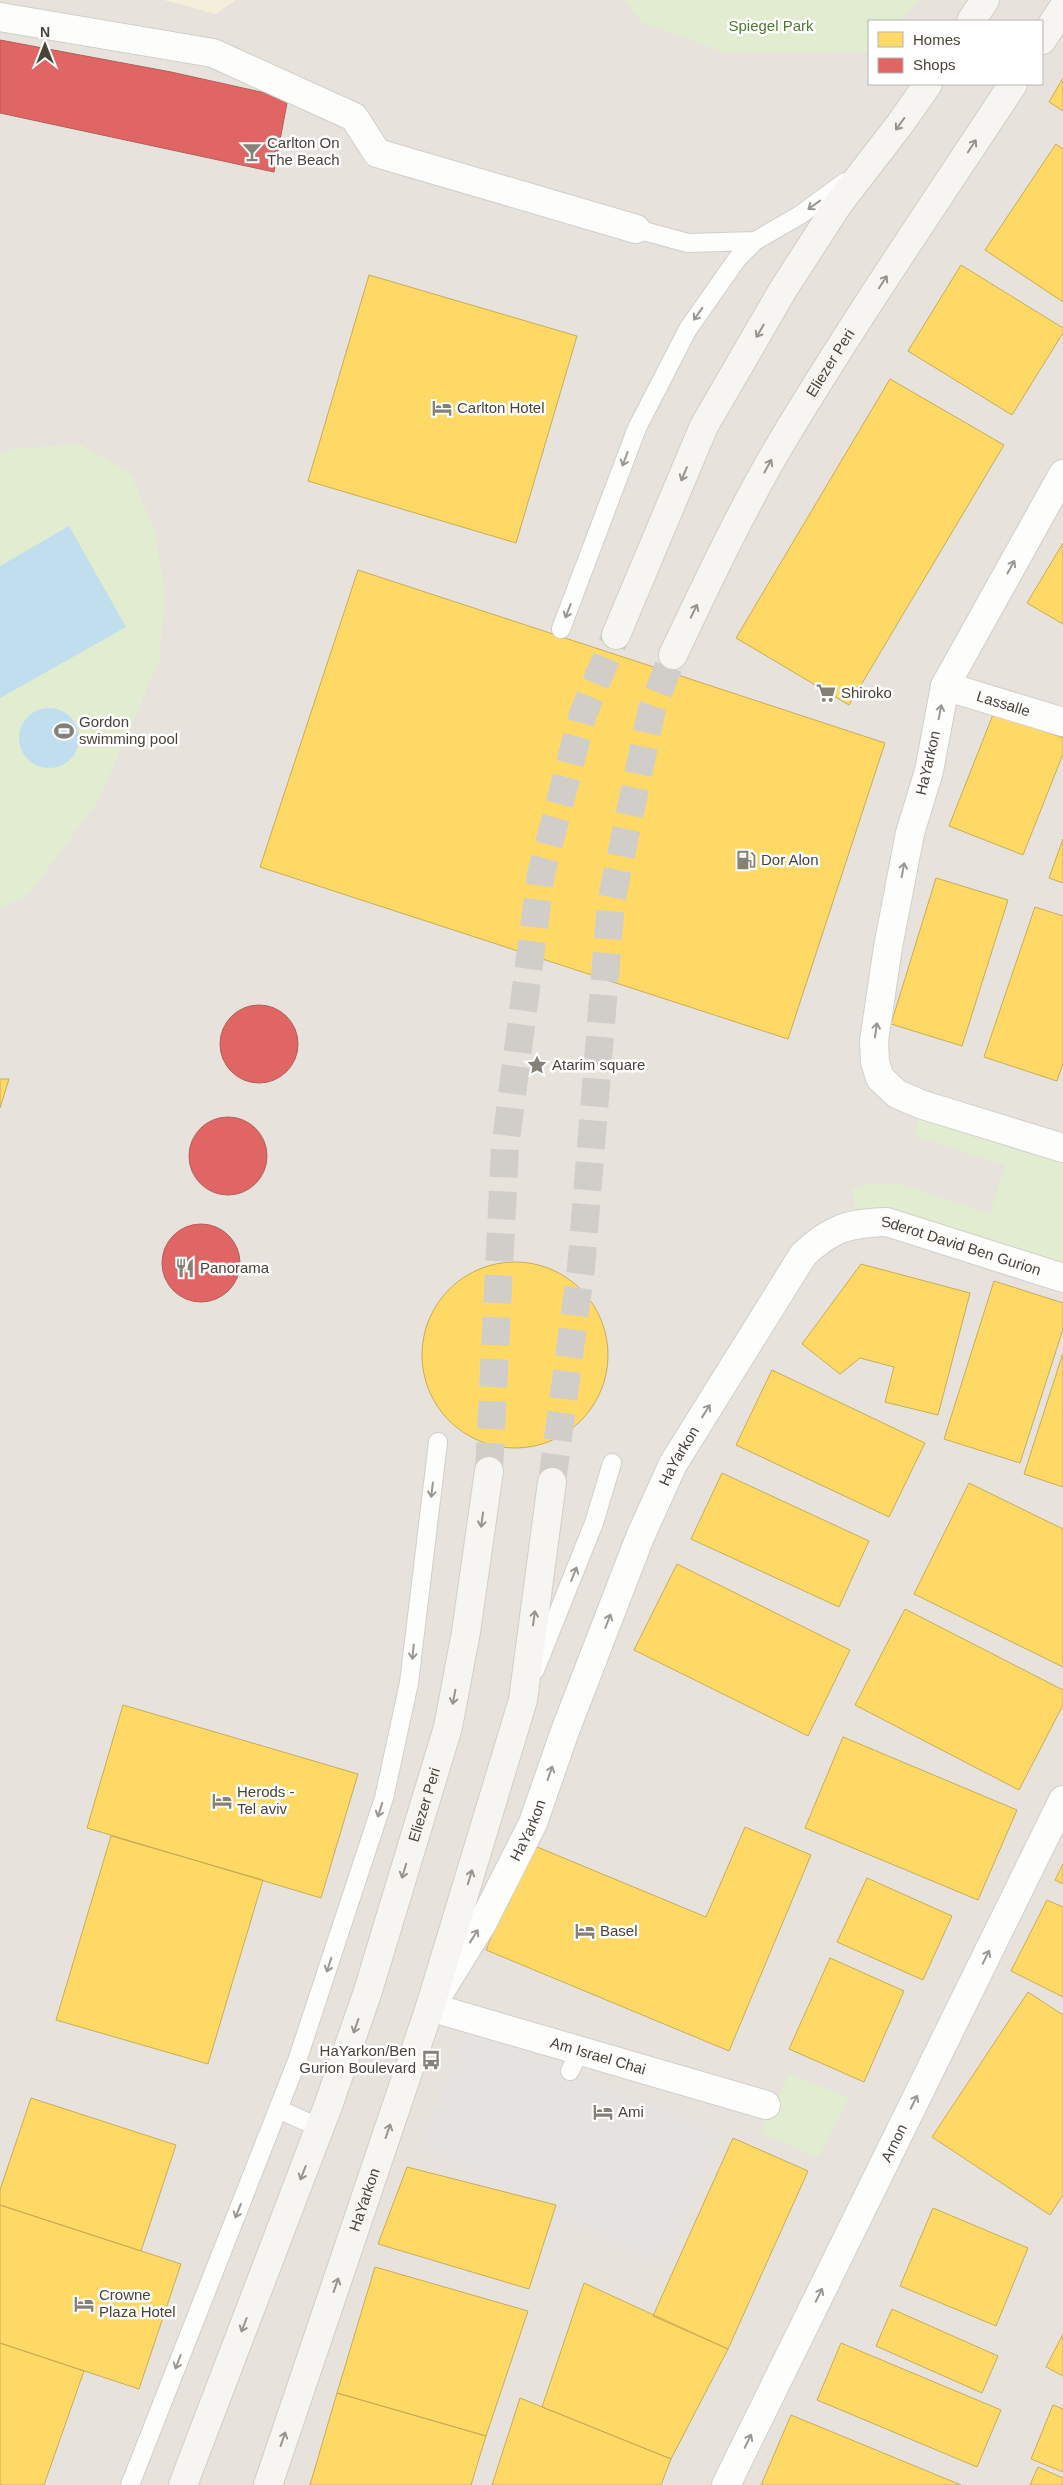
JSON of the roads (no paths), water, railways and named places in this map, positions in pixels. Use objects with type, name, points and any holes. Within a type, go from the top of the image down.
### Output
[{"type":"main road","points":[[971,20],[985,0]]},
{"type":"main road","points":[[1043,38],[1063,8]]},
{"type":"main road","points":[[616,635],[704,426],[784,288],[839,202],[927,85]]},
{"type":"main road","name":"Eliezer Peri","points":[[673,655],[734,528],[781,443],[856,323],[1012,85]]},
{"type":"main road","name":"Eliezer Peri","points":[[320,2128],[368,1991],[448,1727],[466,1632],[489,1472]]},
{"type":"main road","points":[[430,2007],[523,1700],[552,1482]]},
{"type":"main road","name":"HaYarkon","points":[[268,2485],[430,2007]]},
{"type":"main road","points":[[183,2485],[320,2128]]},
{"type":"street","points":[[0,16],[213,53],[354,117],[377,153],[636,229]]},
{"type":"street","name":"HaYarkon","points":[[1063,474],[945,686],[929,771],[910,833],[888,947],[874,1040],[875,1062],[880,1078],[897,1094],[923,1105],[1063,1148]]},
{"type":"street","name":"Lassalle","points":[[945,686],[1063,722]]},
{"type":"street","name":"Sderot David Ben Gurion","points":[[858,1223],[887,1222],[1063,1278]]},
{"type":"street","name":"HaYarkon","points":[[430,2007],[482,1924],[533,1823],[565,1731],[637,1546],[673,1464],[803,1255],[821,1238],[858,1223]]},
{"type":"street","name":"Arnon","points":[[726,2485],[1063,1800]]},
{"type":"street","name":"Am Israel Chai","points":[[430,2007],[575,2061],[766,2105]]},
{"type":"lane","points":[[561,629],[637,428],[688,328],[737,259],[755,241],[800,215],[868,166]]},
{"type":"lane","points":[[636,229],[688,243],[755,241]]},
{"type":"lane","points":[[130,2485],[297,2061],[384,1798],[409,1683],[438,1442]]},
{"type":"lane","points":[[523,1700],[594,1523],[612,1463]]},
{"type":"lane","points":[[278,2109],[320,2128]]},
{"type":"water","points":[[69,526],[126,627],[0,698],[0,566]]},
{"type":"water","points":[[49,708],[66,713],[74,721],[79,738],[74,755],[66,763],[49,768],[32,763],[24,755],[19,738],[24,721],[32,713]]},
{"type":"tunnel","points":[[489,1471],[505,1148],[541,874],[583,714],[616,635]]},
{"type":"tunnel","points":[[552,1482],[581,1268],[611,902],[652,709],[673,655]]},
{"type":"place","name":"Carlton On The Beach","points":[[252,152]]},
{"type":"place","name":"Carlton Hotel","points":[[442,408]]},
{"type":"place","name":"Shiroko","points":[[826,693]]},
{"type":"place","name":"Gordon swimming pool","points":[[64,731]]},
{"type":"place","name":"Dor Alon","points":[[746,860]]},
{"type":"place","name":"Atarim square","points":[[537,1065]]},
{"type":"place","name":"Panorama","points":[[185,1268]]},
{"type":"place","name":"Herods - Tel aviv","points":[[222,1801]]},
{"type":"place","name":"Basel","points":[[585,1931]]},
{"type":"place","name":"HaYarkon/Ben Gurion Boulevard","points":[[431,2060]]},
{"type":"place","name":"Ami","points":[[603,2112]]},
{"type":"place","name":"Crowne Plaza Hotel","points":[[84,2304]]},
{"type":"park label","name":"Spiegel Park","points":[[771,26]]}]
